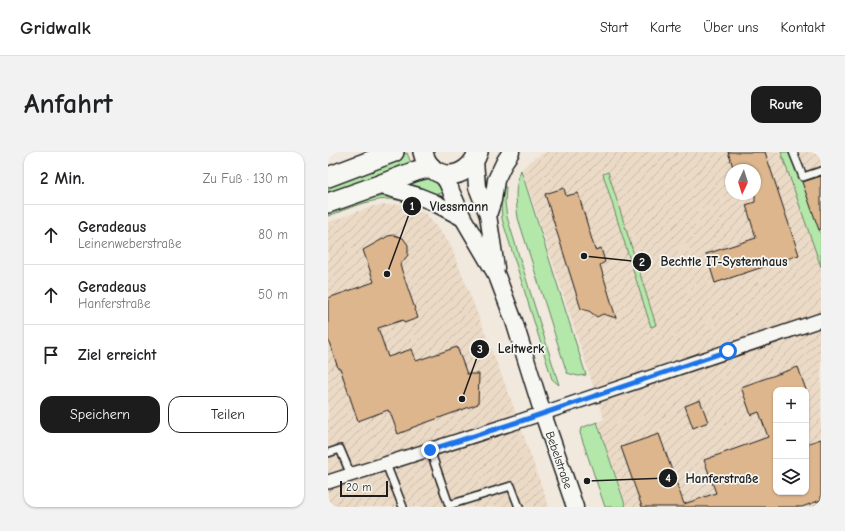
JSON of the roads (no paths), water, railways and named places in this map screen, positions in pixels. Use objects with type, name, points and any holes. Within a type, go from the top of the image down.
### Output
[{"type":"main road","points":[[328,177],[394,152]]},
{"type":"main road","points":[[328,203],[379,185],[431,164],[448,175],[464,172],[477,156]]},
{"type":"street","points":[[488,215],[493,200],[496,180],[511,152]]},
{"type":"street","name":"Bebelstraße","points":[[477,156],[477,186],[488,215],[497,276]]},
{"type":"street","name":"Bebelstraße","points":[[431,164],[447,182],[463,218],[497,276],[514,321],[543,414],[575,507]]},
{"type":"street","points":[[379,185],[418,196],[463,218]]},
{"type":"street","points":[[328,482],[543,414],[821,320]]},
{"type":"lane","points":[[794,152],[803,177],[821,171]]},
{"type":"lane","points":[[328,453],[340,449],[351,475]]},
{"type":"lane","points":[[430,450],[450,505],[511,486],[519,507]]},
{"type":"lane","points":[[386,464],[403,507]]},
{"type":"place","name":"Bechtle IT-Systemhaus","points":[[584,256]]},
{"type":"place","name":"Viessmann","points":[[387,274]]},
{"type":"place","name":"Leitwerk","points":[[462,399]]},
{"type":"place","name":"Hanferstraße","points":[[587,481]]}]
